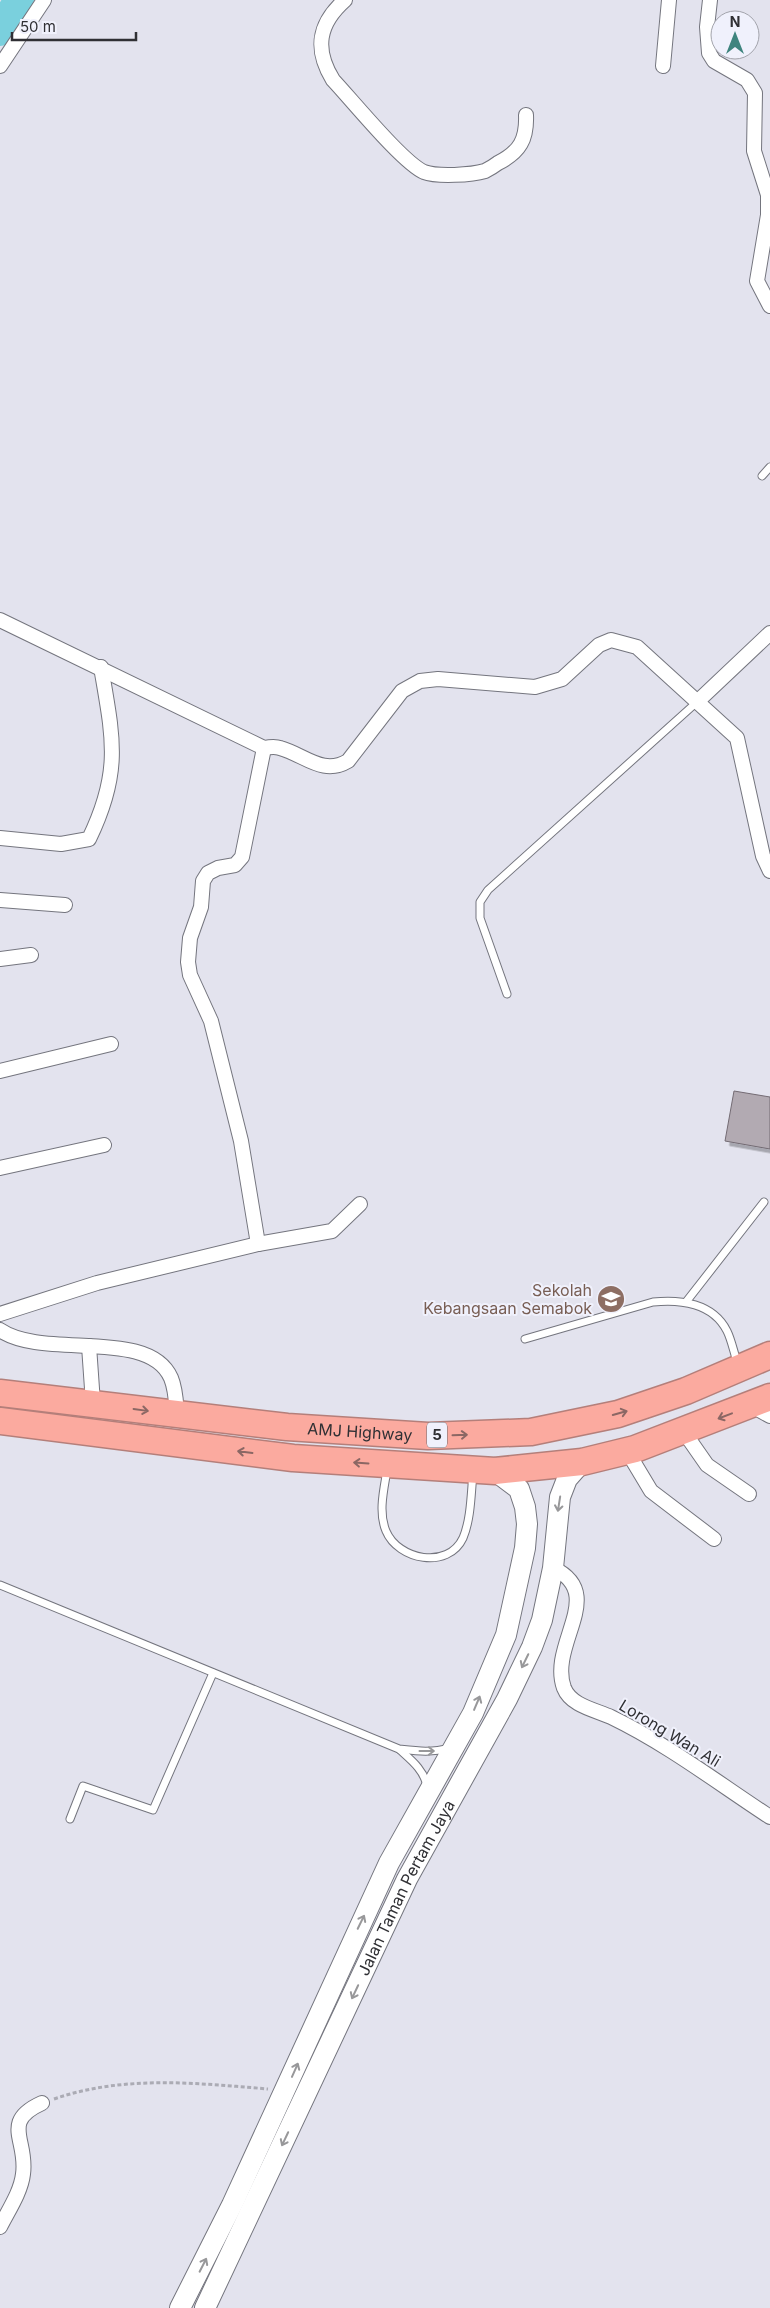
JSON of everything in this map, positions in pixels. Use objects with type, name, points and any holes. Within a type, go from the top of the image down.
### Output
[{"type":"highway","name":"AMJ Highway","points":[[0,1393],[178,1415],[287,1426],[428,1436],[531,1432],[618,1414],[686,1391],[739,1370],[770,1354]]},
{"type":"highway","points":[[0,1384],[93,1403]]},
{"type":"highway","name":"AMJ Highway","points":[[0,1421],[293,1458],[484,1471],[582,1462],[626,1451],[764,1406]]},
{"type":"highway","points":[[0,1431],[98,1434]]},
{"type":"street","points":[[0,66],[44,0]]},
{"type":"street","points":[[345,0],[332,12],[325,24],[320,49],[324,66],[333,80],[402,155],[424,172],[454,175],[484,171],[510,157],[522,144],[526,130],[526,115]]},
{"type":"street","points":[[663,66],[669,0]]},
{"type":"street","points":[[710,0],[707,27],[708,53],[714,61],[747,80],[756,93],[754,146],[768,195],[768,214],[757,281],[770,306]]},
{"type":"street","points":[[0,620],[101,667],[264,748],[278,747],[326,767],[338,767],[348,760],[402,691],[420,682],[438,679],[534,687],[562,679],[599,645],[611,640],[637,647],[737,738],[763,856],[770,871]]},
{"type":"street","points":[[697,702],[770,633]]},
{"type":"street","points":[[0,838],[61,844],[88,839],[108,788],[113,759],[113,741],[101,667]]},
{"type":"street","points":[[258,1244],[241,1141],[211,1021],[190,975],[188,950],[201,907],[203,881],[208,873],[218,868],[235,865],[242,857],[264,748]]},
{"type":"street","points":[[0,900],[65,905]]},
{"type":"street","points":[[0,959],[31,955]]},
{"type":"street","points":[[0,1071],[111,1044]]},
{"type":"street","points":[[0,1168],[104,1145]]},
{"type":"street","points":[[0,1314],[97,1283],[258,1244],[332,1231],[360,1204]]},
{"type":"street","points":[[0,1330],[24,1341],[60,1346],[89,1346],[142,1353],[160,1363],[170,1376],[176,1394],[178,1415]]},
{"type":"street","points":[[89,1346],[93,1403]]},
{"type":"street","points":[[684,1432],[707,1465],[749,1494]]},
{"type":"street","points":[[626,1451],[651,1491],[714,1539]]},
{"type":"street","name":"Jalan Taman Pertam Jaya","points":[[205,2308],[407,1879],[507,1699],[532,1647],[542,1620],[553,1568],[560,1496],[567,1479],[582,1462]]},
{"type":"street","name":"Jalan Taman Pertam Jaya","points":[[180,2308],[224,2223],[286,2091],[389,1863],[473,1713],[506,1635],[525,1548],[526,1515],[519,1489],[484,1471]]},
{"type":"street","name":"Lorong Wan Ali","points":[[553,1568],[570,1579],[578,1606],[561,1662],[564,1688],[569,1696],[579,1704],[631,1727],[770,1817]]},
{"type":"street","points":[[0,2227],[24,2174],[23,2158],[17,2133],[18,2120],[26,2110],[42,2103]]},
{"type":"lane","points":[[762,476],[770,467]]},
{"type":"lane","points":[[507,994],[480,918],[480,902],[488,890],[697,702]]},
{"type":"lane","points":[[686,1302],[764,1202]]},
{"type":"lane","points":[[525,1339],[653,1302],[672,1300],[686,1302],[717,1317],[726,1331],[739,1370]]},
{"type":"lane","points":[[388,1465],[382,1500],[386,1531],[401,1549],[411,1555],[425,1558],[447,1554],[462,1539],[484,1471]]},
{"type":"lane","points":[[0,1585],[400,1749],[438,1751],[454,1746]]},
{"type":"lane","points":[[70,1819],[83,1786],[153,1810],[213,1673]]},
{"type":"lane","points":[[400,1749],[415,1763],[426,1778],[429,1792]]},
{"type":"path","points":[[42,2103],[93,2087],[137,2083],[207,2084],[286,2091]]},
{"type":"building","points":[[734,1091],[770,1097],[770,1149],[725,1141]]},
{"type":"waterway","points":[[0,31],[19,0]]},
{"type":"place","name":"Sekolah Kebangsaan Semabok","points":[[611,1299]]}]
